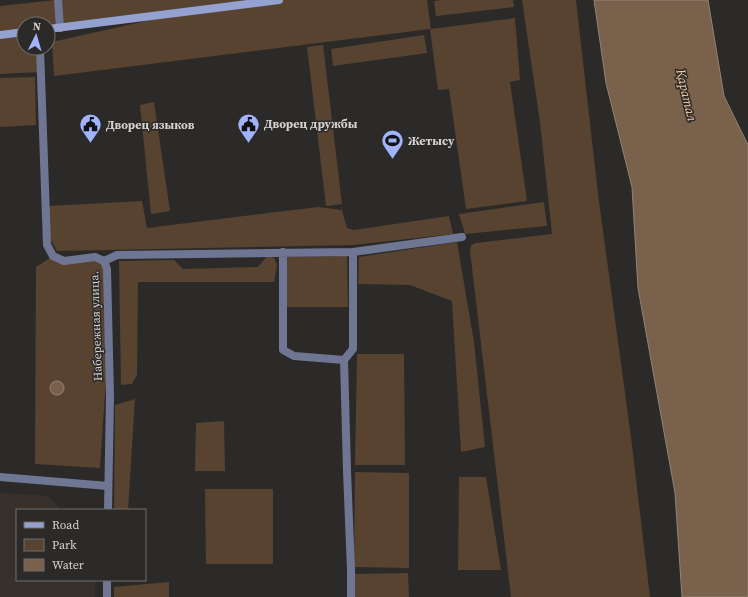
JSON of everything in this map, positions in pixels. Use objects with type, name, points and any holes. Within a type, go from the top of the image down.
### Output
[{"type":"main road","points":[[56,28],[279,0]]},
{"type":"main road","points":[[0,34],[16,33]]},
{"type":"street","points":[[58,0],[60,28]]},
{"type":"street","name":"Набережная улица.","points":[[40,56],[47,245],[53,256],[64,261],[95,257],[104,261],[107,269],[110,388],[108,509]]},
{"type":"street","points":[[104,261],[117,255],[353,252],[462,237]]},
{"type":"street","points":[[283,252],[283,350],[294,356],[344,360]]},
{"type":"street","points":[[351,597],[344,360],[353,349],[353,252]]},
{"type":"street","points":[[0,476],[108,486]]},
{"type":"street","points":[[107,581],[107,597]]},
{"type":"shaded area","points":[[0,493],[48,496],[60,509],[16,509],[16,581],[95,581],[95,597],[0,597]]},
{"type":"green space","points":[[55,0],[248,0],[56,24],[56,16],[16,16],[16,29],[0,31],[0,6]]},
{"type":"green space","points":[[279,0],[427,0],[431,29],[515,18],[520,80],[510,82],[527,201],[466,209],[449,89],[438,90],[430,29],[54,76],[53,56],[56,56],[56,41],[190,11]]},
{"type":"green space","points":[[513,0],[514,7],[436,16],[434,1]]},
{"type":"green space","points":[[522,0],[576,0],[598,194],[631,437],[650,597],[511,597],[470,251],[471,245],[476,243],[552,234],[540,122]]},
{"type":"green space","points":[[16,34],[16,56],[40,56],[40,72],[0,74],[0,36]]},
{"type":"green space","points":[[424,35],[427,53],[333,66],[331,49]]},
{"type":"green space","points":[[323,45],[342,204],[326,206],[307,47]]},
{"type":"green space","points":[[35,77],[36,125],[0,127],[0,78]]},
{"type":"green space","points":[[154,102],[170,211],[151,214],[140,105]]},
{"type":"green space","points":[[142,201],[147,228],[318,207],[342,210],[347,228],[354,230],[449,216],[453,234],[353,245],[57,251],[49,237],[49,206]]},
{"type":"green space","points":[[544,202],[547,226],[465,234],[459,214]]},
{"type":"green space","points":[[457,242],[474,342],[485,447],[461,452],[452,301],[410,285],[358,284],[359,257]]},
{"type":"green space","points":[[268,255],[274,258],[277,265],[274,282],[138,282],[137,375],[132,384],[121,385],[119,261],[174,260],[183,269],[258,267]]},
{"type":"green space","points":[[53,256],[64,261],[95,257],[104,261],[109,334],[100,468],[35,464],[36,267]]},
{"type":"green space","points":[[347,256],[348,307],[287,307],[286,257]]},
{"type":"green space","points":[[357,354],[404,354],[405,465],[355,465]]},
{"type":"green space","points":[[135,399],[128,509],[114,509],[115,405]]},
{"type":"green space","points":[[224,421],[225,471],[195,471],[196,423]]},
{"type":"green space","points":[[355,472],[409,473],[409,568],[354,567]]},
{"type":"green space","points":[[459,477],[486,477],[501,570],[458,570]]},
{"type":"green space","points":[[205,489],[273,489],[273,564],[206,564]]},
{"type":"green space","points":[[408,573],[409,597],[354,597],[355,574]]},
{"type":"green space","points":[[169,582],[169,597],[114,597],[114,587]]},
{"type":"water","name":"Қаратал","points":[[594,0],[708,0],[724,96],[748,145],[748,597],[682,597],[675,493],[638,288],[632,187],[606,83]]},
{"type":"water","points":[[57,381],[62,383],[64,388],[62,393],[57,395],[52,393],[50,388],[52,383]]},
{"type":"place","name":"Дворец языков","points":[[91,144]]},
{"type":"place","name":"Дворец дружбы","points":[[248,144]]},
{"type":"place","name":"Жетысу","points":[[392,160]]}]
